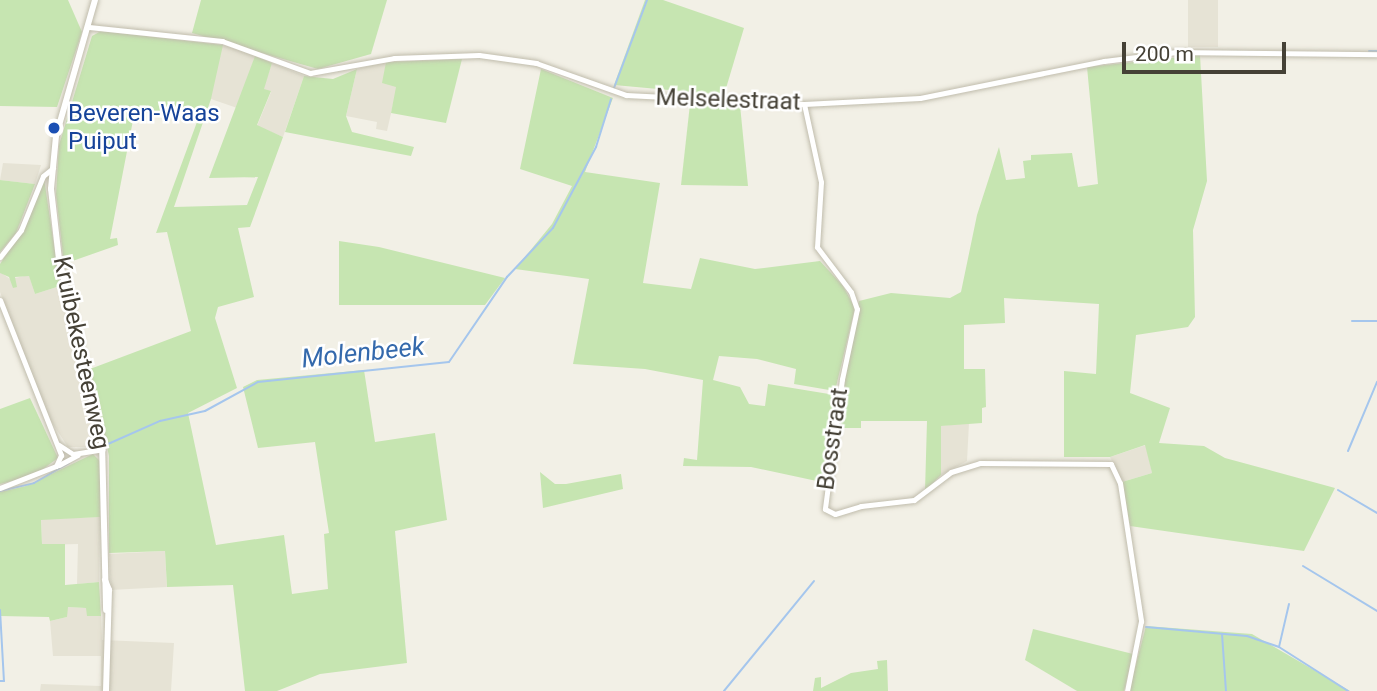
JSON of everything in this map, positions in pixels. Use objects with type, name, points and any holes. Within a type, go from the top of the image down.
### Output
[{"type":"street","name":"Kruibekesteenweg","points":[[95,0],[64,105],[53,168],[60,259],[103,449],[105,580],[109,590],[106,610],[106,691]]},
{"type":"street","name":"Melselestraat","points":[[89,27],[222,41],[310,73],[394,58],[478,55],[536,63],[626,94],[804,104],[920,98],[1104,61],[1175,52],[1377,54]]},
{"type":"street","name":"Bosstraat","points":[[804,104],[821,182],[817,247],[851,292],[858,309],[842,379],[825,509],[835,514],[861,506],[915,500],[951,472],[980,463],[1111,464],[1120,483],[1141,621],[1127,691]]},
{"type":"street","name":"Kruibekesteenweg","points":[[1,258],[21,230],[43,176],[53,168]]},
{"type":"street","points":[[0,300],[40,410],[59,445],[56,466]]},
{"type":"street","points":[[59,445],[80,454]]},
{"type":"street","points":[[0,488],[80,454],[103,449]]},
{"type":"shaded area","points":[[1188,0],[1218,0],[1218,47],[1188,47]]},
{"type":"shaded area","points":[[223,45],[255,56],[237,108],[205,97]]},
{"type":"shaded area","points":[[386,62],[397,87],[387,131],[376,129],[377,122],[346,116],[357,69]]},
{"type":"shaded area","points":[[272,63],[304,76],[283,137],[257,126],[271,92],[263,89]]},
{"type":"shaded area","points":[[3,163],[41,165],[35,184],[0,180]]},
{"type":"shaded area","points":[[0,272],[10,279],[29,275],[35,294],[60,286],[95,431],[92,447],[68,447],[41,406],[0,292]]},
{"type":"shaded area","points":[[969,423],[967,461],[941,475],[940,426]]},
{"type":"shaded area","points":[[1146,445],[1152,473],[1122,482],[1110,457]]},
{"type":"shaded area","points":[[100,517],[99,582],[77,584],[78,544],[42,545],[41,519]]},
{"type":"shaded area","points":[[165,551],[167,587],[111,590],[109,554]]},
{"type":"shaded area","points":[[67,607],[87,608],[87,616],[101,616],[102,640],[174,643],[171,691],[40,691],[41,684],[101,686],[101,656],[53,656],[50,621],[67,617]]},
{"type":"green space","points":[[0,0],[68,0],[82,32],[57,107],[0,106]]},
{"type":"green space","points":[[201,0],[387,0],[371,54],[318,69],[192,33]]},
{"type":"green space","points":[[645,0],[663,0],[744,28],[724,95],[614,85]]},
{"type":"green space","points":[[101,31],[223,45],[211,99],[174,207],[247,205],[258,177],[209,178],[255,56],[272,63],[264,89],[271,91],[257,125],[283,137],[250,227],[238,228],[254,297],[218,307],[215,318],[237,388],[188,413],[216,545],[284,535],[292,594],[328,589],[324,534],[329,533],[315,442],[258,448],[243,387],[257,380],[364,370],[375,442],[435,433],[447,520],[395,531],[407,663],[320,674],[277,691],[245,691],[233,585],[167,587],[165,551],[109,553],[109,456],[90,369],[191,331],[167,232],[156,233],[197,122],[135,110],[110,239],[117,238],[118,245],[64,264],[56,194],[59,145],[92,36]]},
{"type":"green space","points":[[1200,55],[1207,181],[1193,230],[1195,317],[1188,327],[1136,335],[1130,393],[1170,408],[1159,443],[1204,446],[1225,458],[1335,488],[1304,551],[1130,526],[1122,482],[1152,473],[1145,445],[1110,457],[1064,457],[1064,371],[1096,374],[1099,304],[1004,298],[1005,323],[964,325],[964,369],[985,369],[986,407],[982,408],[982,423],[941,426],[941,475],[925,491],[927,421],[861,421],[861,428],[837,428],[859,301],[891,293],[950,298],[961,292],[977,215],[999,147],[1006,180],[1025,178],[1023,161],[1031,160],[1031,155],[1072,153],[1078,187],[1098,184],[1087,67]]},
{"type":"green space","points":[[462,59],[446,123],[391,113],[396,87],[382,83],[386,62]]},
{"type":"green space","points":[[357,69],[346,116],[352,132],[414,147],[411,156],[285,132],[304,76],[333,79]]},
{"type":"green space","points":[[541,69],[613,98],[585,172],[660,183],[643,283],[691,289],[700,258],[755,269],[820,261],[843,286],[855,308],[835,391],[794,384],[796,369],[757,359],[719,356],[713,380],[740,387],[749,404],[765,406],[768,384],[835,395],[826,483],[751,467],[683,466],[684,458],[697,460],[703,380],[645,369],[573,364],[589,279],[515,269],[552,224],[572,186],[520,169]]},
{"type":"green space","points":[[690,104],[740,105],[748,186],[681,185]]},
{"type":"green space","points":[[44,178],[60,286],[35,294],[29,276],[15,277],[17,287],[13,288],[9,277],[0,273],[0,264],[22,231]]},
{"type":"green space","points":[[0,180],[35,184],[16,233],[0,252]]},
{"type":"green space","points":[[339,241],[379,247],[505,278],[485,305],[339,305]]},
{"type":"green space","points":[[30,398],[58,458],[35,475],[0,484],[0,409]]},
{"type":"green space","points":[[93,454],[100,461],[100,517],[41,520],[42,544],[65,544],[65,585],[99,582],[101,616],[87,616],[86,608],[68,607],[67,617],[50,621],[49,617],[0,616],[0,492],[26,486]]},
{"type":"green space","points":[[540,472],[555,484],[621,474],[623,489],[543,508]]},
{"type":"green space","points":[[1146,626],[1252,634],[1350,691],[1129,691]]},
{"type":"green space","points":[[1033,629],[1133,654],[1124,691],[1077,691],[1025,660]]},
{"type":"green space","points":[[887,660],[888,691],[813,691],[815,678],[821,677],[821,688],[851,673],[878,669],[877,661]]},
{"type":"waterway","name":"Molenbeek","points":[[614,88],[647,0]]},
{"type":"waterway","points":[[1369,51],[1377,51]]},
{"type":"waterway","name":"Molenbeek","points":[[108,444],[160,421],[205,411],[258,382],[449,362],[507,277],[553,228],[596,147],[611,99]]},
{"type":"waterway","points":[[1352,321],[1377,321]]},
{"type":"waterway","points":[[1348,451],[1377,382]]},
{"type":"waterway","name":"Molenbeek","points":[[0,491],[34,483],[69,463]]},
{"type":"waterway","points":[[1338,490],[1377,513]]},
{"type":"waterway","points":[[1303,566],[1377,611]]},
{"type":"waterway","points":[[724,691],[814,581]]},
{"type":"waterway","points":[[1289,604],[1279,647],[1348,691]]},
{"type":"waterway","name":"Molenbeek","points":[[0,610],[4,681],[0,681]]},
{"type":"waterway","points":[[1146,627],[1247,636],[1279,647]]},
{"type":"waterway","points":[[1222,634],[1226,691]]},
{"type":"place","name":"Beveren-Waas Puiput","points":[[54,128]]}]
